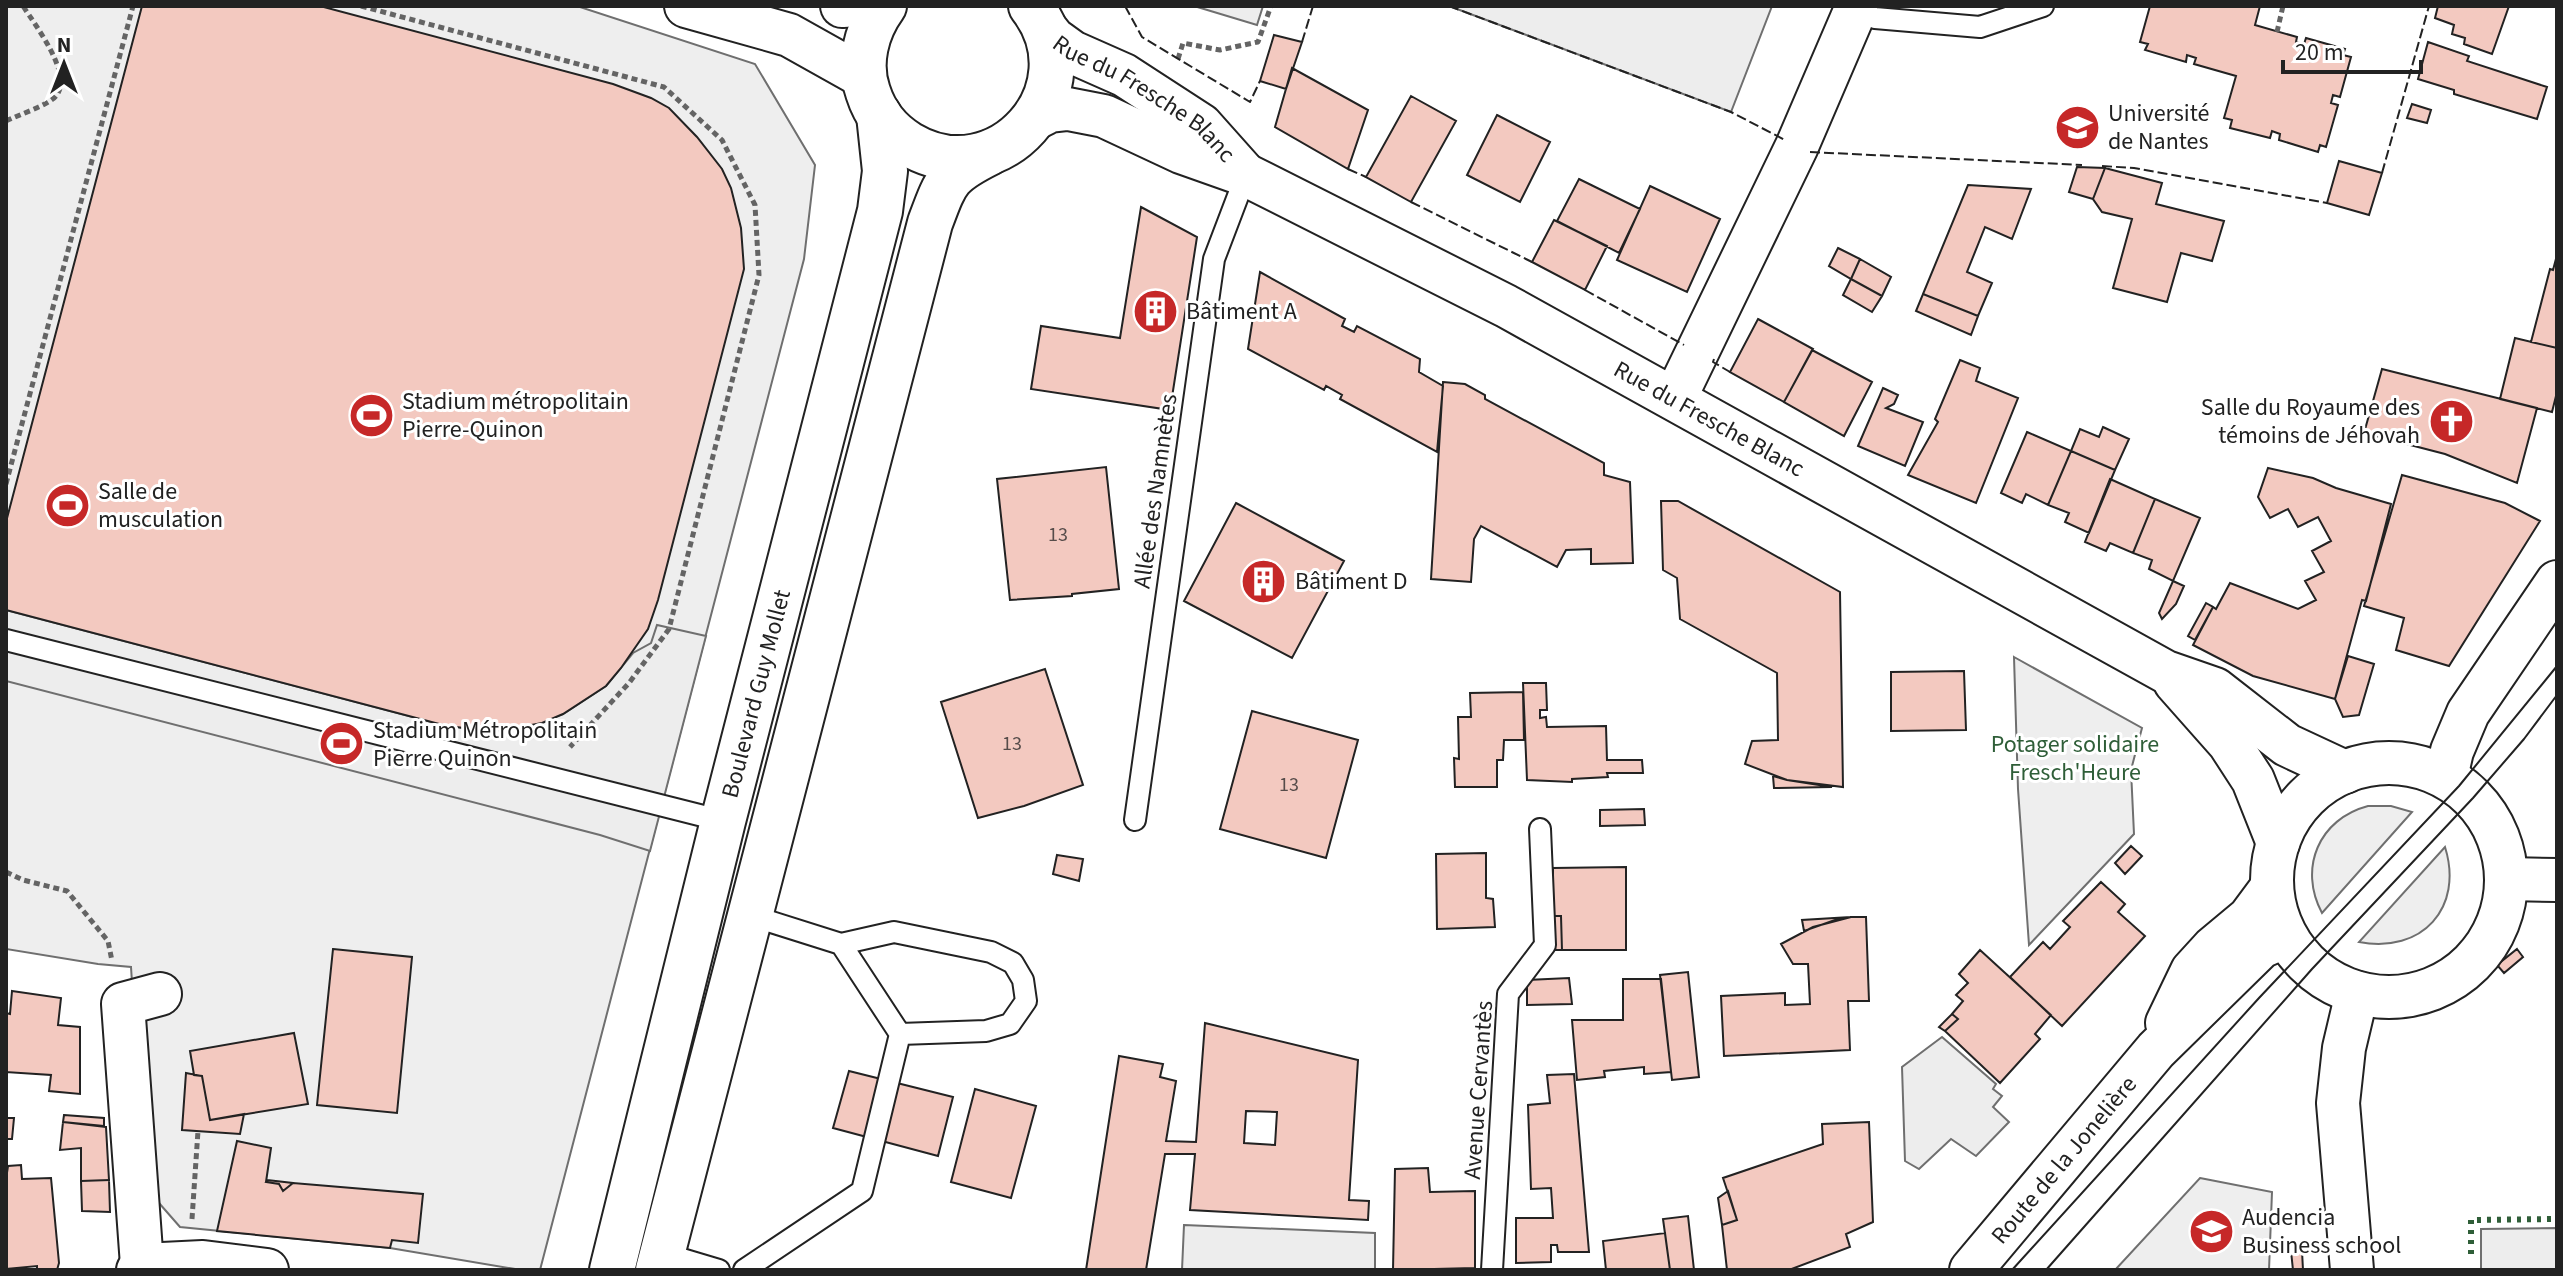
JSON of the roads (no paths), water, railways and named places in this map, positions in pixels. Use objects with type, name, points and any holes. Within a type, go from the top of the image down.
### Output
[{"type":"main road","name":"Boulevard Guy Mollet","points":[[612,1270],[723,821],[880,211],[885,171],[871,96],[866,43],[884,6]]},
{"type":"main road","points":[[1034,119],[1051,80],[1051,51],[1036,15]]},
{"type":"main road","points":[[871,96],[890,129],[919,150],[954,158],[989,153]]},
{"type":"main road","name":"Boulevard Guy Mollet","points":[[660,1262],[930,223],[946,182],[961,167],[1014,139],[1034,119]]},
{"type":"street","points":[[686,6],[789,35],[871,96]]},
{"type":"street","points":[[1675,398],[1797,146],[1848,8]]},
{"type":"street","name":"Rue du Fresche Blanc","points":[[1036,15],[1054,39],[1072,52],[1124,75],[1201,125],[1246,175]]},
{"type":"street","name":"Rue du Fresche Blanc","points":[[1034,119],[1050,111],[1068,109],[1104,116],[1181,152],[1246,175],[1492,298],[2166,672],[2215,689],[2287,745],[2345,772]]},
{"type":"street","points":[[2446,777],[2452,751],[2468,713],[2557,582]]},
{"type":"street","name":"Rue du Fresche Blanc","points":[[2166,672],[2229,743],[2253,780],[2278,843]]},
{"type":"street","points":[[2394,763],[2468,713]]},
{"type":"street","points":[[2378,763],[2394,763],[2412,765],[2446,777],[2473,798],[2491,821],[2503,849],[2507,879],[2497,928],[2484,950],[2467,968],[2446,983],[2423,993],[2372,997],[2329,981],[2312,969],[2284,937],[2272,887],[2278,843],[2291,816],[2311,793],[2345,772],[2378,763]]},
{"type":"street","points":[[2507,879],[2557,880]]},
{"type":"street","name":"Route de la Jonelière","points":[[2156,1050],[2192,971],[2213,948],[2249,918],[2272,887]]},
{"type":"street","name":"Route de la Jonelière","points":[[1971,1270],[2156,1050],[2261,947],[2284,937]]},
{"type":"street","points":[[2352,1270],[2338,1103],[2344,1048],[2357,993]]},
{"type":"street","points":[[141,999],[140,1268],[203,1262],[267,1270]]},
{"type":"lane","points":[[1848,8],[1875,18],[1980,27],[2043,6]]},
{"type":"lane","name":"Allée des Namnètes","points":[[1135,820],[1214,259],[1246,175]]},
{"type":"lane","points":[[6,640],[723,821]]},
{"type":"lane","name":"Avenue Cervantès","points":[[1492,1270],[1508,994],[1545,945],[1540,829]]},
{"type":"lane","points":[[749,915],[841,944],[894,932],[991,952],[1013,963],[1023,980],[1026,1001],[1010,1024],[986,1031],[900,1034]]},
{"type":"lane","points":[[744,1270],[862,1191],[900,1034],[841,944]]},
{"type":"lane","points":[[660,1262],[719,1270]]},
{"type":"tram line","points":[[2012,1270],[2259,998],[2459,786],[2557,666]]},
{"type":"tram line","points":[[2046,1270],[2312,969],[2473,798],[2557,695]]},
{"type":"place","name":"Université de Nantes","points":[[2077,127]]},
{"type":"place","name":"Bâtiment A","points":[[1155,311]]},
{"type":"place","name":"Stadium métropolitain Pierre-Quinon","points":[[371,415]]},
{"type":"place","name":"Salle du Royaume des témoins de Jéhovah","points":[[2451,421]]},
{"type":"place","name":"Salle de musculation","points":[[67,505]]},
{"type":"place","name":"Bâtiment D","points":[[1264,581]]},
{"type":"place","name":"Stadium Métropolitain Pierre Quinon","points":[[342,744]]},
{"type":"place","name":"Audencia Business school","points":[[2211,1231]]},
{"type":"park label","name":"Potager solidaire Fresch'Heure","points":[[2075,758]]}]
